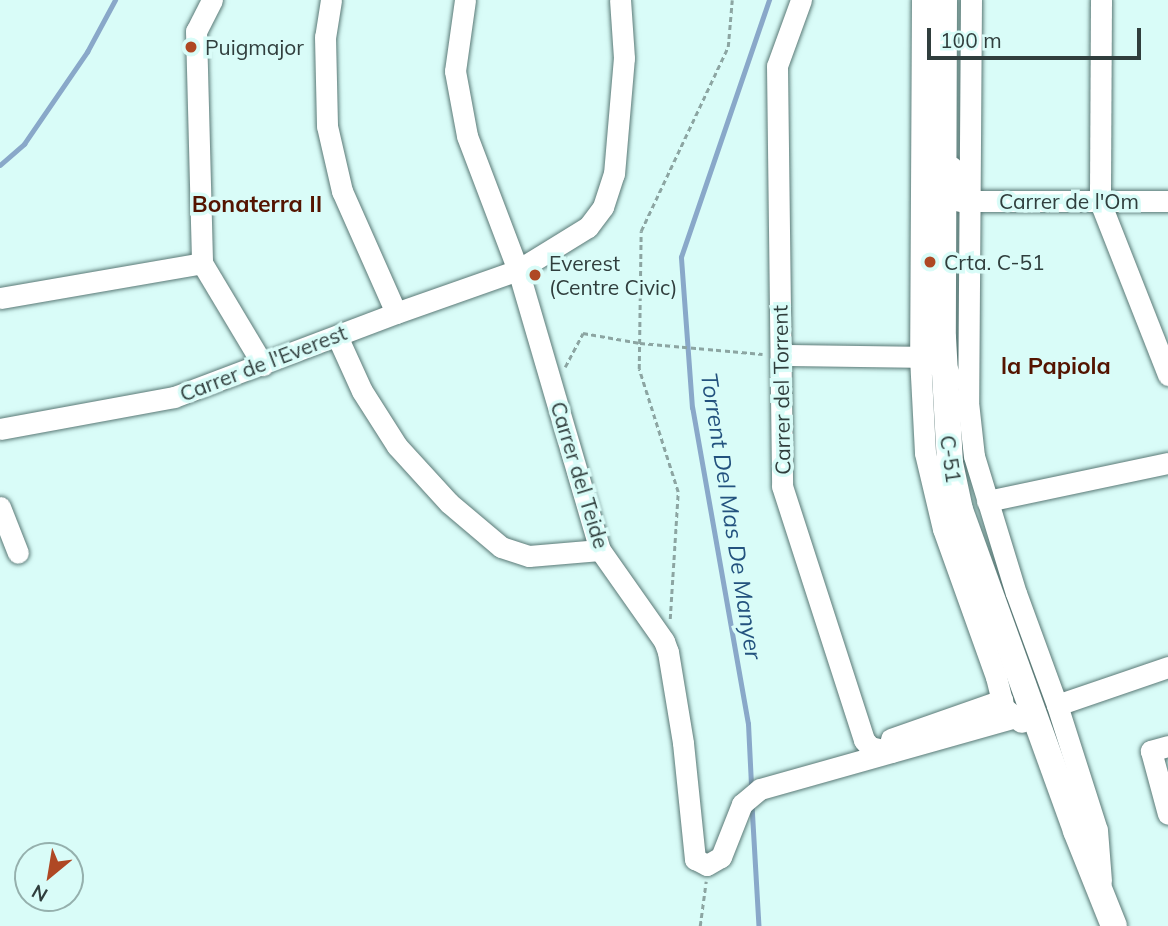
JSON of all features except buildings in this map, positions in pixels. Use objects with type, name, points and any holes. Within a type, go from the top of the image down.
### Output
[{"type":"main road","points":[[944,0],[944,70],[950,92],[950,187],[957,204]]},
{"type":"main road","name":"C-51","points":[[956,0],[957,410],[994,548],[1007,623],[1087,832],[1102,892]]},
{"type":"main road","name":"C-51","points":[[957,204],[932,361],[960,510],[1011,632],[1031,691],[1014,706],[1039,730],[1114,926]]},
{"type":"main road","points":[[932,361],[950,384],[958,472],[978,496]]},
{"type":"street","points":[[212,0],[196,31],[202,263],[263,365]]},
{"type":"street","points":[[331,0],[325,37],[327,126],[342,191],[396,313]]},
{"type":"street","name":"Carrer del Teide","points":[[466,0],[456,71],[467,136],[518,270],[600,550],[664,641],[668,652],[683,743],[691,846],[695,859],[707,865]]},
{"type":"street","name":"Carrer de l'Everest","points":[[0,429],[174,397],[518,270],[588,227],[603,207],[614,174],[624,58],[620,0]]},
{"type":"street","name":"Carrer del Torrent","points":[[801,0],[777,66],[782,486],[871,750]]},
{"type":"street","points":[[707,865],[721,857],[752,796],[871,750],[1014,706],[996,677],[943,529],[925,453],[932,361],[922,0]]},
{"type":"street","points":[[957,204],[971,0]]},
{"type":"street","points":[[1101,0],[1100,202],[1168,375]]},
{"type":"street","name":"Carrer de l'Om","points":[[957,204],[1168,201]]},
{"type":"street","points":[[0,298],[202,263]]},
{"type":"street","points":[[337,336],[362,391],[397,446],[449,503],[501,547],[530,556],[600,550]]},
{"type":"street","points":[[780,355],[932,361]]},
{"type":"street","points":[[978,496],[1168,463]]},
{"type":"street","points":[[0,507],[18,553]]},
{"type":"street","points":[[994,548],[1058,705],[1097,830],[1102,892]]},
{"type":"street","points":[[996,677],[1007,623]]},
{"type":"street","points":[[1058,705],[1168,667]]},
{"type":"street","points":[[1168,746],[1151,751],[1168,814]]},
{"type":"path","points":[[668,652],[678,492],[639,369],[642,230],[728,47],[732,0]]},
{"type":"path","points":[[553,389],[583,333],[640,343],[780,355]]},
{"type":"path","points":[[699,926],[707,865]]},
{"type":"waterway","points":[[0,165],[24,144],[87,52],[115,0]]},
{"type":"waterway","name":"Torrent Del Mas De Manyer","points":[[751,785],[748,724],[692,408],[681,257],[769,0]]},
{"type":"waterway","name":"Torrent Del Mas De Manyer","points":[[752,805],[759,926]]},
{"type":"place","name":"Puigmajor","points":[[191,47]]},
{"type":"place","name":"Crta. C-51","points":[[930,262]]},
{"type":"place","name":"Everest (Centre Civic)","points":[[535,275]]},
{"type":"district","name":"Bonaterra II","points":[[257,204]]},
{"type":"district","name":"la Papiola","points":[[1056,366]]}]
